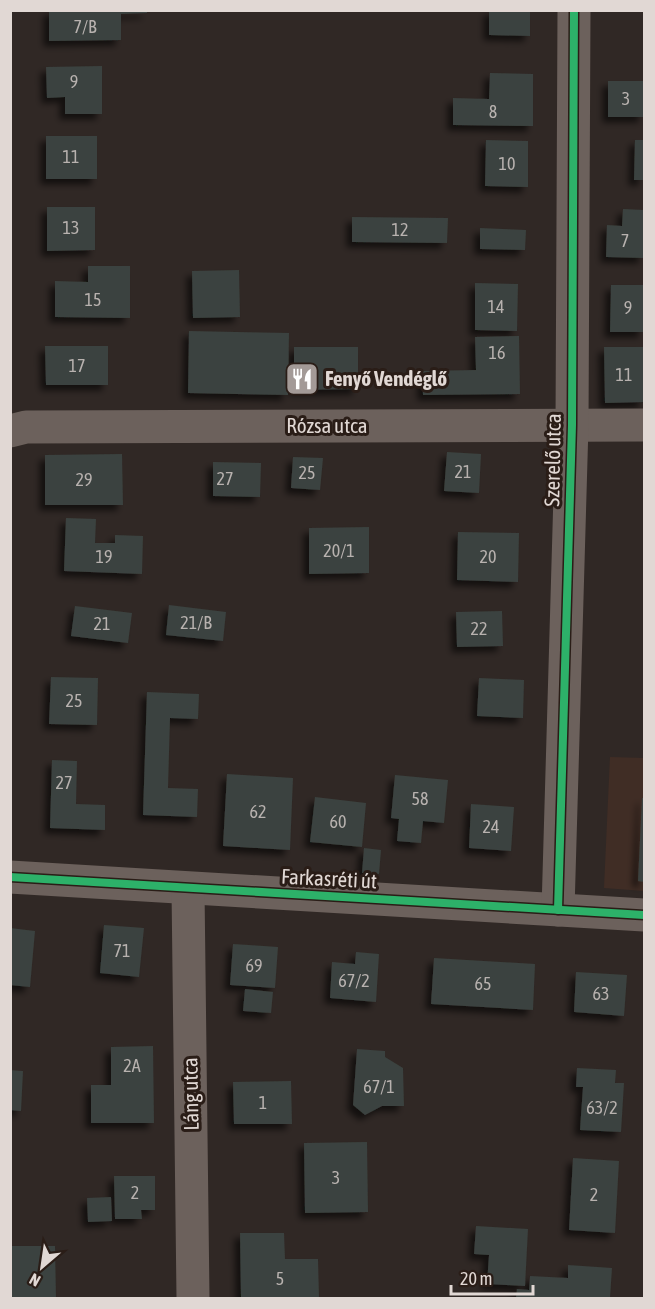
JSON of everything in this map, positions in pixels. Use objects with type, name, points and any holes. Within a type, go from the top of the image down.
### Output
[{"type":"street","name":"Szerelő utca","points":[[558,910],[572,425],[574,10]]},
{"type":"street","name":"Rózsa utca","points":[[10,431],[26,427],[645,425]]},
{"type":"street","name":"Farkasréti út","points":[[10,878],[645,915]]},
{"type":"street","name":"Láng utca","points":[[188,889],[193,1299]]},
{"type":"shaded area","points":[[610,757],[644,758],[644,891],[604,888]]},
{"type":"building","points":[[49,10],[147,10],[147,13],[121,14],[121,40],[49,41]]},
{"type":"building","points":[[489,10],[530,10],[530,36],[489,35]]},
{"type":"building","points":[[102,66],[102,114],[65,114],[65,97],[47,98],[46,67]]},
{"type":"building","points":[[490,73],[533,74],[533,126],[453,125],[453,98],[489,99]]},
{"type":"building","points":[[608,81],[644,81],[644,117],[608,117]]},
{"type":"building","points":[[46,136],[97,136],[97,179],[46,179]]},
{"type":"building","points":[[486,140],[528,141],[528,187],[485,186]]},
{"type":"building","points":[[635,140],[644,140],[644,180],[634,180]]},
{"type":"building","points":[[47,207],[95,207],[95,250],[47,251]]},
{"type":"building","points":[[623,209],[644,210],[644,258],[606,257],[607,225],[622,226]]},
{"type":"building","points":[[352,217],[448,218],[447,243],[352,242]]},
{"type":"building","points":[[480,228],[526,230],[525,250],[480,249]]},
{"type":"building","points":[[88,266],[130,266],[130,318],[55,317],[55,281],[88,282]]},
{"type":"building","points":[[239,270],[240,317],[193,318],[192,271]]},
{"type":"building","points":[[475,283],[518,284],[517,331],[475,330]]},
{"type":"building","points":[[611,285],[644,285],[644,332],[610,332]]},
{"type":"building","points":[[189,331],[289,333],[288,395],[188,393]]},
{"type":"building","points":[[519,336],[520,394],[423,395],[422,371],[476,370],[475,337]]},
{"type":"building","points":[[45,346],[108,346],[108,385],[46,385]]},
{"type":"building","points":[[294,347],[358,347],[358,389],[294,390]]},
{"type":"building","points":[[604,347],[644,347],[644,402],[605,403]]},
{"type":"building","points":[[447,452],[481,454],[479,493],[444,491]]},
{"type":"building","points":[[122,454],[123,505],[45,505],[45,455]]},
{"type":"building","points":[[293,457],[323,458],[320,490],[291,488]]},
{"type":"building","points":[[213,462],[261,463],[260,497],[213,496]]},
{"type":"building","points":[[66,518],[96,519],[95,543],[115,543],[115,535],[143,536],[142,574],[64,571]]},
{"type":"building","points":[[369,527],[369,573],[309,574],[309,528]]},
{"type":"building","points":[[458,532],[519,533],[518,582],[457,580]]},
{"type":"building","points":[[169,605],[226,612],[223,641],[166,635]]},
{"type":"building","points":[[75,606],[132,613],[128,643],[71,636]]},
{"type":"building","points":[[502,611],[503,646],[457,647],[456,612]]},
{"type":"building","points":[[51,677],[98,678],[97,725],[49,724]]},
{"type":"building","points":[[479,678],[524,680],[523,718],[477,716]]},
{"type":"building","points":[[147,692],[199,694],[198,719],[170,718],[168,788],[198,789],[197,817],[143,815]]},
{"type":"building","points":[[52,760],[77,761],[76,804],[105,805],[105,830],[50,828]]},
{"type":"building","points":[[227,774],[293,778],[290,850],[223,846]]},
{"type":"building","points":[[395,775],[448,780],[444,823],[423,821],[421,843],[397,841],[399,819],[391,818]]},
{"type":"building","points":[[315,797],[366,803],[362,847],[310,842]]},
{"type":"building","points":[[642,798],[644,798],[644,882],[638,881]]},
{"type":"building","points":[[471,804],[514,807],[511,851],[469,848]]},
{"type":"building","points":[[364,848],[381,850],[379,874],[362,873]]},
{"type":"building","points":[[104,925],[144,928],[139,977],[100,973]]},
{"type":"building","points":[[10,928],[35,931],[30,987],[10,985]]},
{"type":"building","points":[[233,944],[278,947],[275,988],[230,985]]},
{"type":"building","points":[[356,952],[379,954],[376,1002],[330,998],[332,962],[355,964]]},
{"type":"building","points":[[434,958],[535,964],[533,1010],[431,1004]]},
{"type":"building","points":[[576,972],[627,975],[624,1016],[574,1012]]},
{"type":"building","points":[[245,989],[273,992],[271,1013],[243,1011]]},
{"type":"building","points":[[153,1046],[154,1123],[91,1123],[91,1085],[111,1085],[111,1047]]},
{"type":"building","points":[[357,1049],[385,1051],[385,1057],[403,1068],[404,1106],[382,1106],[365,1115],[353,1105]]},
{"type":"building","points":[[577,1068],[616,1070],[615,1083],[624,1083],[621,1132],[580,1130],[583,1087],[576,1087]]},
{"type":"building","points":[[10,1070],[23,1071],[21,1111],[10,1110]]},
{"type":"building","points":[[291,1081],[292,1124],[234,1124],[233,1082]]},
{"type":"building","points":[[367,1142],[368,1212],[305,1213],[304,1143]]},
{"type":"building","points":[[573,1158],[619,1161],[615,1233],[569,1230]]},
{"type":"building","points":[[114,1176],[155,1176],[155,1210],[141,1210],[142,1219],[115,1219]]},
{"type":"building","points":[[111,1197],[112,1221],[88,1222],[87,1198]]},
{"type":"building","points":[[476,1226],[528,1229],[525,1286],[487,1284],[489,1255],[474,1254]]},
{"type":"building","points":[[240,1233],[284,1233],[285,1259],[318,1259],[319,1298],[241,1298]]},
{"type":"building","points":[[10,1246],[55,1246],[56,1298],[10,1298]]},
{"type":"building","points":[[568,1265],[612,1268],[610,1298],[516,1298],[517,1289],[529,1290],[530,1276],[568,1278]]},
{"type":"cycle path","points":[[558,910],[572,425],[574,10]]},
{"type":"cycle path","points":[[10,877],[644,915]]},
{"type":"place","name":"Fenyő Vendéglő","points":[[302,379]]}]
